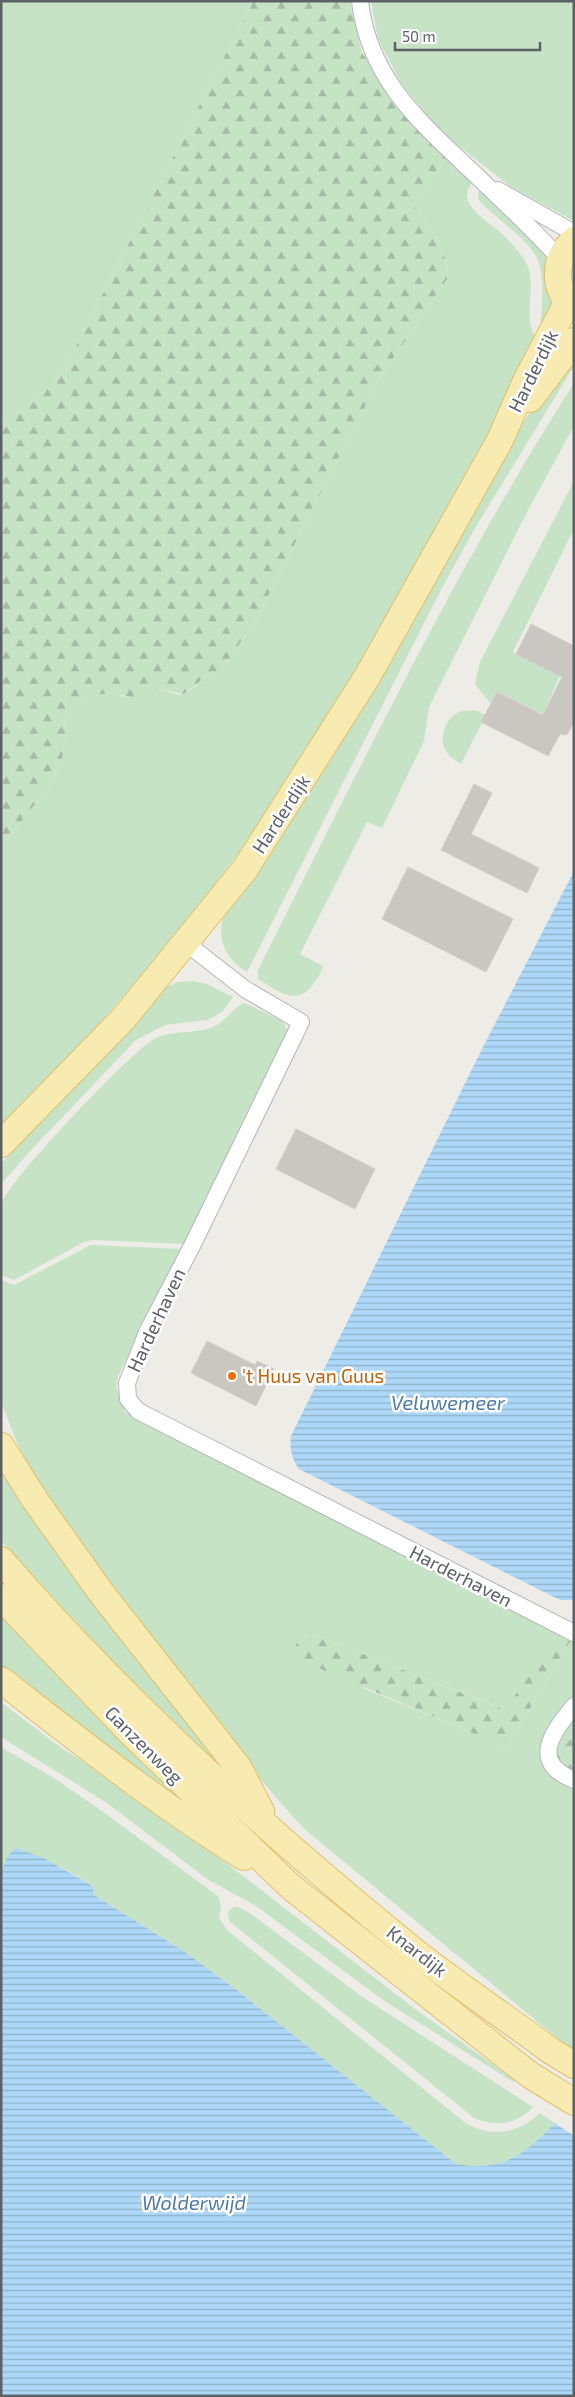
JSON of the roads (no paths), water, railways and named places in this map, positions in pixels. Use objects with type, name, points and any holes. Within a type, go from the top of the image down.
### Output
[{"type":"main road","points":[[567,249],[557,273],[559,288],[570,306]]},
{"type":"main road","name":"Harderdijk","points":[[1,1144],[124,1018],[245,869],[367,677],[500,440],[530,372],[570,306]]},
{"type":"main road","name":"Harderdijk","points":[[500,440],[574,341]]},
{"type":"main road","points":[[1,1446],[35,1500],[90,1578],[238,1767],[268,1825]]},
{"type":"main road","name":"Ganzenweg","points":[[1,1560],[150,1718],[268,1825]]},
{"type":"main road","name":"Ganzenweg","points":[[1,1597],[139,1741],[291,1887]]},
{"type":"main road","points":[[1,1680],[105,1762],[193,1826],[291,1887]]},
{"type":"main road","name":"Knardijk","points":[[268,1825],[410,1947],[551,2051],[574,2065]]},
{"type":"main road","name":"Knardijk","points":[[291,1887],[530,2075],[574,2102]]},
{"type":"street","points":[[360,1],[368,38],[378,64],[396,94],[432,135],[481,180],[567,249]]},
{"type":"street","points":[[481,180],[574,233]]},
{"type":"street","name":"Harderhaven","points":[[186,943],[245,988],[301,1022],[191,1248],[148,1330],[127,1383],[128,1399],[138,1411],[574,1633]]},
{"type":"street","points":[[574,1706],[554,1730],[551,1736],[549,1751],[554,1766],[574,1780]]},
{"type":"water","name":"Veluwemeer","points":[[574,871],[574,1600],[560,1600],[299,1469],[292,1454],[290,1441],[481,1051]]},
{"type":"water","name":"Wolderwijd","points":[[16,1848],[44,1858],[93,1886],[94,1895],[185,1952],[238,1991],[456,2164],[477,2166],[494,2164],[510,2159],[537,2141],[574,2101],[574,2396],[1,2396],[1,1872],[8,1855]]},
{"type":"place","name":"'t Huus van Guus","points":[[232,1376]]}]
